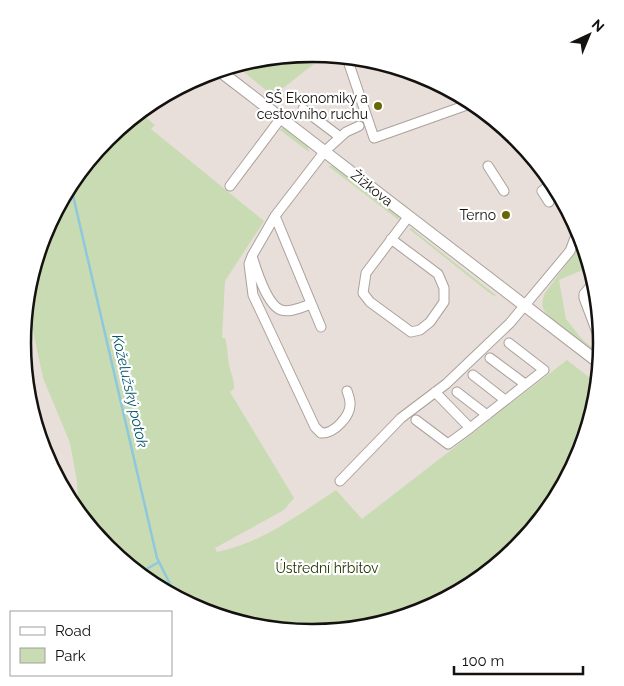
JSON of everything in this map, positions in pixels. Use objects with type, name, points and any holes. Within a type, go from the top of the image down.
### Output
[{"type":"main road","name":"Žižkova","points":[[226,76],[592,358]]},
{"type":"street","points":[[349,65],[374,138],[463,107]]},
{"type":"street","points":[[303,109],[340,138]]},
{"type":"street","points":[[230,186],[281,118]]},
{"type":"street","points":[[347,390],[351,404],[347,414],[335,429],[326,434],[321,433],[314,427],[253,295],[249,264],[275,216],[325,151],[340,138],[359,126]]},
{"type":"street","points":[[488,166],[504,191]]},
{"type":"street","points":[[546,188],[542,191],[549,202]]},
{"type":"street","points":[[275,216],[321,327]]},
{"type":"street","points":[[392,239],[438,274],[444,288],[444,302],[430,322],[420,330],[411,332],[370,302],[363,293],[366,273],[409,216]]},
{"type":"street","points":[[340,481],[401,418],[435,392],[510,323],[570,251],[574,243]]},
{"type":"street","points":[[252,256],[270,300],[275,306],[282,310],[291,310],[310,304]]},
{"type":"street","points":[[587,290],[584,294],[584,298],[591,316]]},
{"type":"street","points":[[416,420],[448,444],[544,370],[509,343]]},
{"type":"street","points":[[490,358],[525,384]]},
{"type":"street","points":[[473,375],[505,400]]},
{"type":"street","points":[[435,392],[470,428]]},
{"type":"street","points":[[457,392],[487,414]]},
{"type":"green space","points":[[316,62],[273,96],[243,71],[275,65]]},
{"type":"green space","name":"Ústřední hřbitov","points":[[145,117],[155,125],[151,129],[264,221],[225,281],[222,338],[225,338],[226,341],[228,361],[234,383],[234,389],[230,392],[294,498],[284,510],[215,548],[217,552],[233,548],[264,535],[336,490],[362,519],[567,360],[590,378],[578,433],[564,467],[535,514],[511,542],[483,566],[436,595],[385,614],[349,621],[312,624],[275,621],[239,614],[188,595],[141,566],[113,542],[89,514],[78,497],[70,443],[43,378],[32,326],[37,288],[46,253],[60,219],[89,172],[113,144]]},
{"type":"green space","points":[[283,127],[303,141],[309,152],[280,130]]},
{"type":"green space","points":[[328,166],[337,168],[399,216],[400,221]]},
{"type":"green space","points":[[412,228],[497,296],[492,295],[409,229]]},
{"type":"green space","points":[[577,251],[583,270],[559,280],[566,319],[593,350],[548,316],[542,305],[545,293]]},
{"type":"waterway","name":"Koželužský potok","points":[[73,196],[157,558],[171,585]]},
{"type":"waterway","points":[[146,569],[159,562]]},
{"type":"place","name":"SŠ Ekonomiky a cestovního ruchu","points":[[378,106]]},
{"type":"place","name":"Terno","points":[[506,215]]}]
